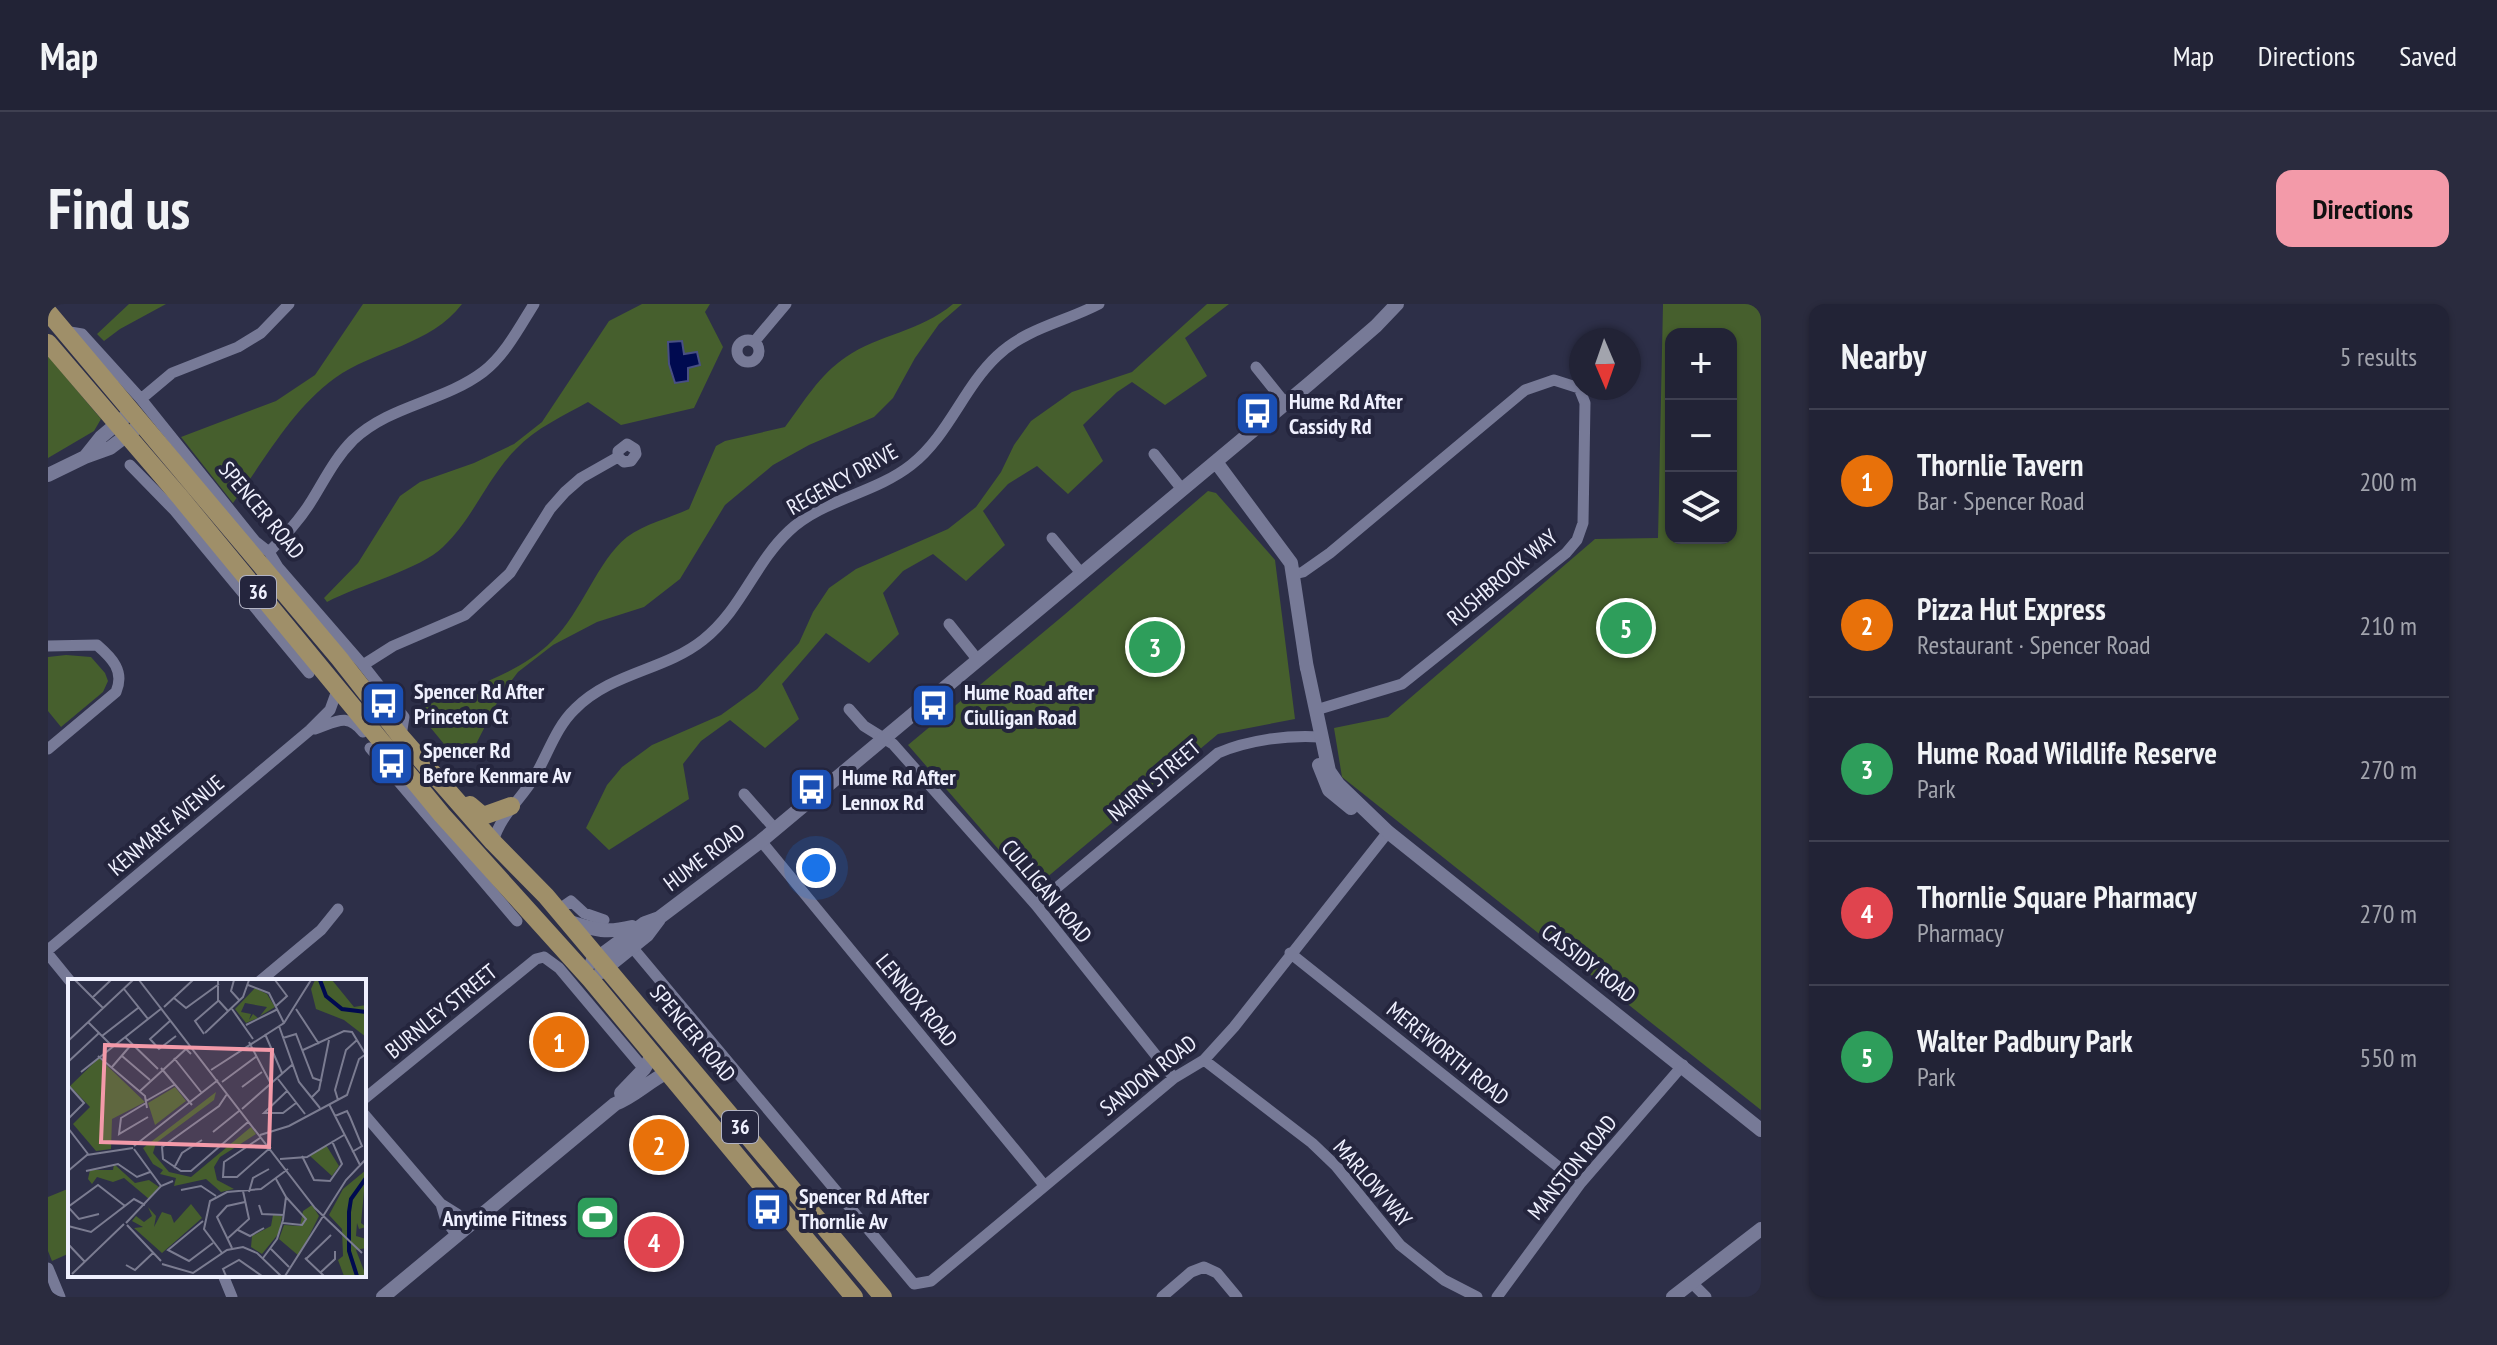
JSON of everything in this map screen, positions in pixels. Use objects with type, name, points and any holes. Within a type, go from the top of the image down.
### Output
[{"type":"main road","name":"SPENCER ROAD","points":[[48,312],[139,411],[358,670],[418,795],[587,975],[648,1062],[668,1072],[854,1297]]},
{"type":"main road","name":"SPENCER ROAD","points":[[48,343],[121,430],[177,504],[338,688],[395,743],[414,752],[488,829],[883,1297]]},
{"type":"main road","points":[[358,670],[360,697],[429,780],[418,795]]},
{"type":"main road","points":[[511,806],[480,840],[485,854],[541,915],[550,934]]},
{"type":"main road","points":[[697,1077],[704,1096],[763,1169],[761,1184]]},
{"type":"street","points":[[48,475],[110,448],[121,430],[172,373],[238,347],[261,333],[289,304]]},
{"type":"street","points":[[269,552],[291,530],[338,457],[352,441],[382,418],[458,387],[484,371],[503,352],[534,304]]},
{"type":"street","points":[[754,342],[786,304]]},
{"type":"street","name":"REGENCY DRIVE","points":[[488,829],[498,824],[535,777],[541,761],[572,711],[588,697],[626,675],[679,656],[701,642],[736,607],[759,568],[788,531],[804,518],[890,479],[910,466],[944,432],[982,372],[998,355],[1019,339],[1099,304]]},
{"type":"street","name":"HUME ROAD","points":[[587,975],[652,921],[761,841],[1212,465],[1376,326],[1397,304]]},
{"type":"street","points":[[1256,367],[1285,403]]},
{"type":"street","name":"RUSHBROOK WAY","points":[[1294,574],[1318,562],[1525,390],[1554,380],[1569,384]]},
{"type":"street","name":"RUSHBROOK WAY","points":[[1316,710],[1402,684],[1571,546],[1583,523],[1584,400]]},
{"type":"street","name":"SPENCER ROAD","points":[[139,411],[255,541],[269,552],[358,670]]},
{"type":"street","points":[[1154,454],[1181,488]]},
{"type":"street","points":[[358,670],[393,646],[465,615],[510,573],[550,509],[565,492],[581,478],[618,457]]},
{"type":"street","name":"SPENCER ROAD","points":[[130,465],[177,504],[280,640],[309,673]]},
{"type":"street","name":"CASSIDY ROAD","points":[[1212,465],[1284,553],[1294,574],[1316,736],[1323,779],[1329,790],[1362,817],[1388,832],[1761,1130]]},
{"type":"street","points":[[1052,538],[1081,573]]},
{"type":"street","points":[[949,624],[977,659]]},
{"type":"street","points":[[280,640],[300,641]]},
{"type":"street","points":[[48,646],[97,645],[115,664],[120,683],[116,692],[48,749]]},
{"type":"street","name":"CASSIDY ROAD","points":[[1306,663],[1316,710],[1316,736]]},
{"type":"street","name":"KENMARE AVENUE","points":[[48,952],[310,730],[330,710],[338,688]]},
{"type":"street","points":[[849,709],[864,726],[882,738]]},
{"type":"street","name":"KENMARE AVENUE","points":[[310,730],[345,719],[354,721],[372,743],[395,743]]},
{"type":"street","name":"NAIRN STREET","points":[[1036,905],[1218,753],[1231,747],[1277,739],[1316,736]]},
{"type":"street","name":"CULLIGAN ROAD","points":[[882,738],[893,744],[1036,905],[1174,1078]]},
{"type":"street","name":"SPENCER ROAD","points":[[370,748],[418,795],[517,921]]},
{"type":"street","name":"HUME ROAD","points":[[744,794],[775,829]]},
{"type":"street","name":"SANDON ROAD","points":[[931,1281],[1174,1078],[1204,1060],[1234,1027],[1388,832]]},
{"type":"street","name":"LENNOX ROAD","points":[[761,841],[1044,1185]]},
{"type":"street","points":[[562,915],[571,901],[584,913],[604,920]]},
{"type":"street","points":[[262,979],[321,930],[338,909]]},
{"type":"street","name":"HUME ROAD","points":[[562,915],[604,932],[652,921]]},
{"type":"street","name":"HUME ROAD","points":[[602,962],[632,947],[647,935],[652,921]]},
{"type":"street","points":[[544,957],[550,934]]},
{"type":"street","name":"SPENCER ROAD","points":[[632,947],[914,1284],[931,1281]]},
{"type":"street","points":[[48,952],[68,979]]},
{"type":"street","name":"MEREWORTH ROAD","points":[[1290,953],[1580,1184]]},
{"type":"street","name":"SPENCER ROAD","points":[[544,957],[559,968],[648,1062]]},
{"type":"street","name":"BURNLEY STREET","points":[[366,1097],[536,959],[544,957]]},
{"type":"street","name":"MARLOW WAY","points":[[1204,1060],[1328,1158],[1400,1245],[1444,1280],[1477,1297]]},
{"type":"street","points":[[383,1297],[615,1104],[648,1062]]},
{"type":"street","name":"MANSTON ROAD","points":[[1497,1297],[1580,1184],[1683,1065]]},
{"type":"street","points":[[615,1104],[668,1072]]},
{"type":"street","points":[[366,1116],[441,1204],[446,1221],[462,1231]]},
{"type":"street","points":[[1673,1297],[1761,1229]]},
{"type":"street","points":[[1162,1297],[1191,1272],[1204,1267],[1217,1273],[1237,1297]]},
{"type":"street","points":[[48,1268],[60,1297]]},
{"type":"street","points":[[224,1277],[232,1297]]},
{"type":"street","points":[[1692,1283],[1706,1297]]},
{"type":"green space","points":[[129,304],[166,304],[104,341],[97,334]]},
{"type":"green space","points":[[363,304],[462,304],[435,329],[350,368],[319,391],[292,420],[233,503],[181,437],[276,401],[315,375]]},
{"type":"green space","points":[[642,304],[710,304],[705,312],[723,347],[694,408],[621,425],[588,402],[541,429],[516,449],[454,536],[433,555],[327,602],[324,598],[358,563],[400,496],[420,482],[474,463],[514,444],[542,422],[609,321]]},
{"type":"green space","points":[[953,304],[962,304],[939,324],[915,358],[893,398],[874,417],[809,445],[773,465],[725,505],[680,579],[644,607],[597,622],[553,645],[518,672],[502,693],[475,746],[458,761],[416,710],[505,673],[552,641],[572,616],[616,547],[641,528],[689,509],[716,446],[725,441],[785,427],[836,364],[859,349],[927,321]]},
{"type":"green space","points":[[1207,304],[1229,304],[1185,338],[1207,376],[1165,405],[1132,382],[1117,392],[1083,425],[1103,461],[1068,494],[1037,466],[1008,484],[983,511],[1005,545],[966,581],[933,554],[903,571],[883,593],[899,634],[869,663],[826,633],[782,684],[799,719],[765,748],[730,720],[701,741],[683,764],[689,799],[609,850],[586,828],[607,785],[622,767],[652,745],[721,715],[757,689],[799,643],[813,612],[829,588],[856,569],[948,529],[976,507],[1031,421],[1072,392],[1132,372]]},
{"type":"green space","points":[[1663,304],[1761,304],[1761,1110],[1342,777],[1334,728],[1388,717],[1595,539],[1658,538]]},
{"type":"green space","points":[[48,356],[101,419],[94,431],[48,458]]},
{"type":"green space","points":[[1208,491],[1216,493],[1275,560],[1295,719],[1218,734],[1033,889],[908,745]]},
{"type":"green space","points":[[48,657],[91,657],[108,681],[103,692],[61,727],[48,711]]},
{"type":"green space","points":[[68,1189],[68,1254],[52,1261],[48,1251],[48,1197]]},
{"type":"shaded area","points":[[682,341],[684,354],[697,352],[700,365],[688,368],[688,381],[675,383],[669,364],[668,342]]},
{"type":"place","name":"Hume Rd After Cassidy Rd","points":[[1258,414]]},
{"type":"place","name":"Walter Padbury Park","points":[[1626,628]]},
{"type":"place","name":"Hume Road Wildlife Reserve","points":[[1155,647]]},
{"type":"place","name":"Spencer Rd After Princeton Ct","points":[[383,704]]},
{"type":"place","name":"Hume Road after Ciulligan Road","points":[[933,705]]},
{"type":"place","name":"Spencer Rd Before Kenmare Av","points":[[392,763]]},
{"type":"place","name":"Hume Rd After Lennox Rd","points":[[811,790]]},
{"type":"place","name":"Thornlie Tavern","points":[[559,1042]]},
{"type":"place","name":"Pizza Hut Express","points":[[659,1145]]},
{"type":"place","name":"Spencer Rd After Thornlie Av","points":[[768,1209]]},
{"type":"place","name":"Anytime Fitness","points":[[598,1218]]},
{"type":"place","name":"Thornlie Square Pharmacy","points":[[654,1242]]}]
